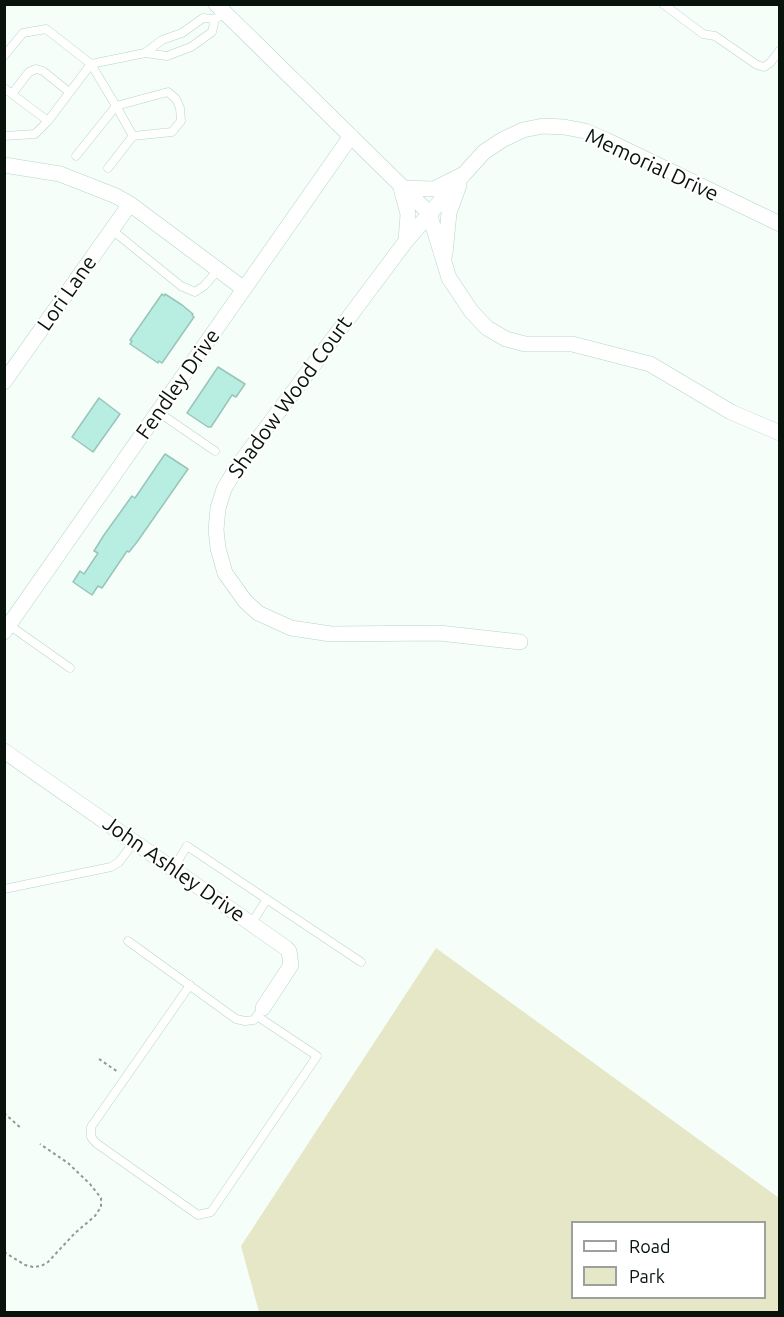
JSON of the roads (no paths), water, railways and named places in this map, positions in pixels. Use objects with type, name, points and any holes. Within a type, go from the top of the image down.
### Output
[{"type":"street","points":[[218,12],[351,136],[401,188],[429,213],[446,269],[455,290],[487,328],[506,339],[525,344],[572,344],[650,364],[732,411],[780,433]]},
{"type":"street","name":"Memorial Drive","points":[[446,269],[445,245],[448,213],[464,174],[484,152],[502,140],[523,130],[543,126],[585,131],[780,224]]},
{"type":"street","name":"Fendley Drive","points":[[7,629],[351,136]]},
{"type":"street","points":[[4,165],[60,174],[130,204],[244,289]]},
{"type":"street","name":"Memorial Drive","points":[[401,188],[434,189],[464,174]]},
{"type":"street","name":"Shadow Wood Court","points":[[464,174],[405,241],[244,458],[227,484],[218,508],[216,530],[222,564],[234,587],[258,613],[291,628],[331,634],[439,633],[520,642]]},
{"type":"street","points":[[401,188],[408,214],[405,241]]},
{"type":"street","name":"Lori Lane","points":[[4,382],[130,204]]},
{"type":"street","name":"John Ashley Drive","points":[[4,751],[286,948],[291,960],[288,971],[260,1012]]},
{"type":"lane","points":[[663,4],[703,34],[715,36],[757,65],[764,67],[780,50]]},
{"type":"lane","points":[[145,53],[162,40],[182,33],[203,18],[218,12]]},
{"type":"lane","points":[[4,136],[35,134],[48,122],[91,64],[145,53],[167,56],[191,47],[212,32],[218,12]]},
{"type":"lane","points":[[4,56],[23,33],[46,29],[91,64],[133,136]]},
{"type":"lane","points":[[12,94],[29,72],[36,69],[43,71],[69,92]]},
{"type":"lane","points":[[4,88],[48,122]]},
{"type":"lane","points":[[76,156],[116,106],[168,92],[176,99],[180,108],[181,121],[172,132],[133,136],[108,168]]},
{"type":"lane","points":[[112,230],[181,286],[195,292],[204,286],[218,270]]},
{"type":"lane","points":[[158,412],[215,451]]},
{"type":"lane","points":[[7,629],[69,668]]},
{"type":"lane","points":[[4,889],[111,867],[119,862],[134,842]]},
{"type":"lane","points":[[172,868],[187,846],[361,962]]},
{"type":"lane","points":[[251,924],[267,899]]},
{"type":"lane","points":[[128,941],[189,985],[236,1019],[254,1020],[260,1012],[316,1056],[211,1212],[198,1215],[96,1143],[91,1137],[91,1127],[189,985]]}]
